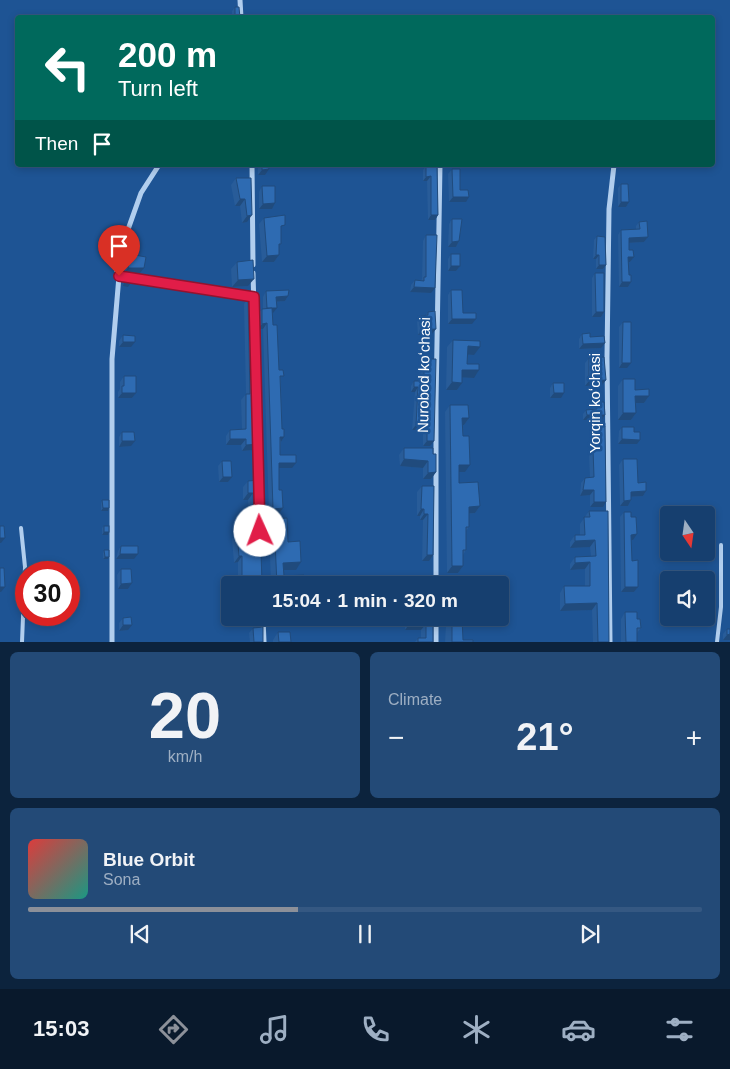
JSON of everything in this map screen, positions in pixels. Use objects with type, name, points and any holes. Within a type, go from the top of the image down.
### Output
[{"type":"street","points":[[240,0],[241,15]]},
{"type":"street","points":[[112,642],[112,359],[119,276],[115,266],[141,193],[158,167]]},
{"type":"street","points":[[252,167],[259,498]]},
{"type":"street","name":"Nurobod koʻchasi","points":[[436,576],[440,167]]},
{"type":"street","name":"Yorqin koʻchasi","points":[[610,642],[607,358],[609,209],[614,167]]},
{"type":"street","points":[[263,626],[264,642]]},
{"type":"street","points":[[436,626],[436,642]]},
{"type":"lane","points":[[119,276],[254,297]]},
{"type":"lane","points":[[21,528],[25,567],[22,642]]},
{"type":"lane","points":[[717,642],[721,607],[721,545]]},
{"type":"building","points":[[235,7],[239,7],[240,15],[235,15]]},
{"type":"building","points":[[262,167],[268,167],[269,169],[262,170]]},
{"type":"building","points":[[426,167],[437,167],[438,215],[431,215],[431,176],[426,177]]},
{"type":"building","points":[[452,169],[460,169],[460,190],[468,190],[469,197],[453,197]]},
{"type":"building","points":[[236,178],[251,178],[252,215],[247,216],[245,199],[240,199]]},
{"type":"building","points":[[621,184],[628,184],[629,202],[621,202]]},
{"type":"building","points":[[262,186],[275,186],[275,203],[263,204]]},
{"type":"building","points":[[285,215],[285,225],[281,226],[279,255],[267,256],[264,218]]},
{"type":"building","points":[[452,219],[462,219],[459,241],[452,242]]},
{"type":"building","points":[[647,221],[648,237],[629,238],[629,250],[633,250],[634,257],[628,257],[631,282],[622,282],[621,230],[640,229],[639,222]]},
{"type":"building","points":[[426,235],[437,235],[435,288],[414,287],[415,280],[424,281],[424,277],[426,277]]},
{"type":"building","points":[[597,236],[605,237],[606,265],[599,265],[599,255],[596,255]]},
{"type":"building","points":[[129,254],[146,257],[144,268],[128,268]]},
{"type":"building","points":[[451,254],[460,254],[460,266],[451,266]]},
{"type":"building","points":[[253,260],[254,279],[238,280],[237,262]]},
{"type":"building","points":[[595,273],[604,273],[604,312],[596,312]]},
{"type":"building","points":[[125,278],[131,279],[130,284],[124,283]]},
{"type":"building","points":[[289,290],[288,296],[276,297],[277,308],[267,308],[266,291]]},
{"type":"building","points":[[451,290],[462,290],[463,313],[476,313],[476,319],[452,319]]},
{"type":"building","points":[[248,298],[253,298],[258,444],[246,445],[246,439],[230,439],[230,430],[246,429],[246,394],[250,394]]},
{"type":"building","points":[[272,308],[273,325],[277,325],[279,370],[283,370],[284,376],[280,376],[284,437],[280,437],[280,455],[296,455],[296,463],[279,463],[279,490],[282,490],[283,508],[273,509],[267,323],[262,324],[262,309]]},
{"type":"building","points":[[435,311],[436,329],[421,330],[421,316]]},
{"type":"building","points":[[623,322],[631,322],[631,363],[622,363]]},
{"type":"building","points":[[590,333],[590,337],[604,336],[605,343],[583,344],[582,334]]},
{"type":"building","points":[[123,335],[135,336],[135,342],[123,342]]},
{"type":"building","points":[[453,340],[480,341],[480,347],[468,346],[467,364],[479,364],[479,370],[462,370],[462,383],[452,382]]},
{"type":"building","points":[[604,357],[606,380],[589,381],[589,358]]},
{"type":"building","points":[[424,359],[436,359],[434,441],[427,441],[427,425],[416,425],[418,387],[414,387],[414,381],[424,381]]},
{"type":"building","points":[[124,376],[136,376],[136,393],[122,393]]},
{"type":"building","points":[[623,379],[635,379],[635,390],[649,389],[649,396],[635,396],[636,413],[623,413]]},
{"type":"building","points":[[553,383],[564,383],[564,393],[554,393]]},
{"type":"building","points":[[596,402],[604,402],[605,415],[587,415],[586,410],[597,409]]},
{"type":"building","points":[[450,405],[468,405],[469,418],[462,418],[463,436],[469,436],[470,465],[459,465],[459,483],[478,482],[480,506],[469,507],[469,527],[466,527],[466,550],[463,550],[463,566],[452,566]]},
{"type":"building","points":[[598,426],[605,426],[606,502],[594,502],[594,490],[583,490],[585,478],[594,477],[593,449],[599,449]]},
{"type":"building","points":[[622,427],[634,427],[634,432],[640,432],[640,440],[622,439]]},
{"type":"building","points":[[122,432],[134,432],[135,441],[122,441]]},
{"type":"building","points":[[404,448],[433,448],[433,454],[436,454],[436,472],[428,473],[428,461],[404,459]]},
{"type":"building","points":[[623,459],[637,459],[638,483],[646,482],[646,491],[631,492],[631,500],[624,501]]},
{"type":"building","points":[[222,461],[231,461],[232,477],[223,477]]},
{"type":"building","points":[[259,480],[262,576],[242,576],[242,556],[239,556],[237,532],[245,532],[244,515],[254,514],[253,493],[248,493],[248,481]]},
{"type":"building","points":[[422,486],[434,486],[433,555],[427,555],[428,514],[424,514],[424,509],[421,509]]},
{"type":"building","points":[[102,500],[109,500],[109,508],[103,508]]},
{"type":"building","points":[[589,511],[608,511],[609,642],[598,642],[597,603],[565,604],[564,586],[590,586],[590,562],[575,563],[575,557],[596,556],[595,540],[575,541],[575,535],[585,535],[584,517],[590,517]]},
{"type":"building","points":[[624,512],[631,512],[631,517],[636,517],[637,534],[631,535],[632,561],[638,560],[638,587],[625,587]]},
{"type":"building","points":[[287,518],[288,542],[300,541],[301,562],[283,563],[284,576],[277,576],[274,519]]},
{"type":"building","points":[[0,526],[4,526],[5,538],[0,538]]},
{"type":"building","points":[[104,526],[109,526],[109,532],[104,532]]},
{"type":"building","points":[[121,546],[138,546],[138,554],[120,554]]},
{"type":"building","points":[[104,550],[109,550],[109,557],[105,557]]},
{"type":"building","points":[[0,568],[4,568],[5,587],[0,587]]},
{"type":"building","points":[[121,569],[131,569],[132,583],[121,584]]},
{"type":"building","points":[[625,612],[637,612],[637,619],[640,619],[641,628],[637,628],[637,642],[626,642]]},
{"type":"building","points":[[131,617],[132,625],[123,625],[123,618]]},
{"type":"building","points":[[426,626],[433,626],[433,642],[418,642],[418,638],[426,638]]},
{"type":"building","points":[[452,626],[462,626],[463,640],[473,640],[473,642],[452,642]]},
{"type":"building","points":[[263,627],[263,642],[254,642],[253,628]]},
{"type":"building","points":[[727,629],[730,629],[730,634],[727,635]]},
{"type":"building","points":[[278,632],[290,632],[291,642],[279,642]]},
{"type":"route","points":[[119,276],[254,297],[260,531]]}]
